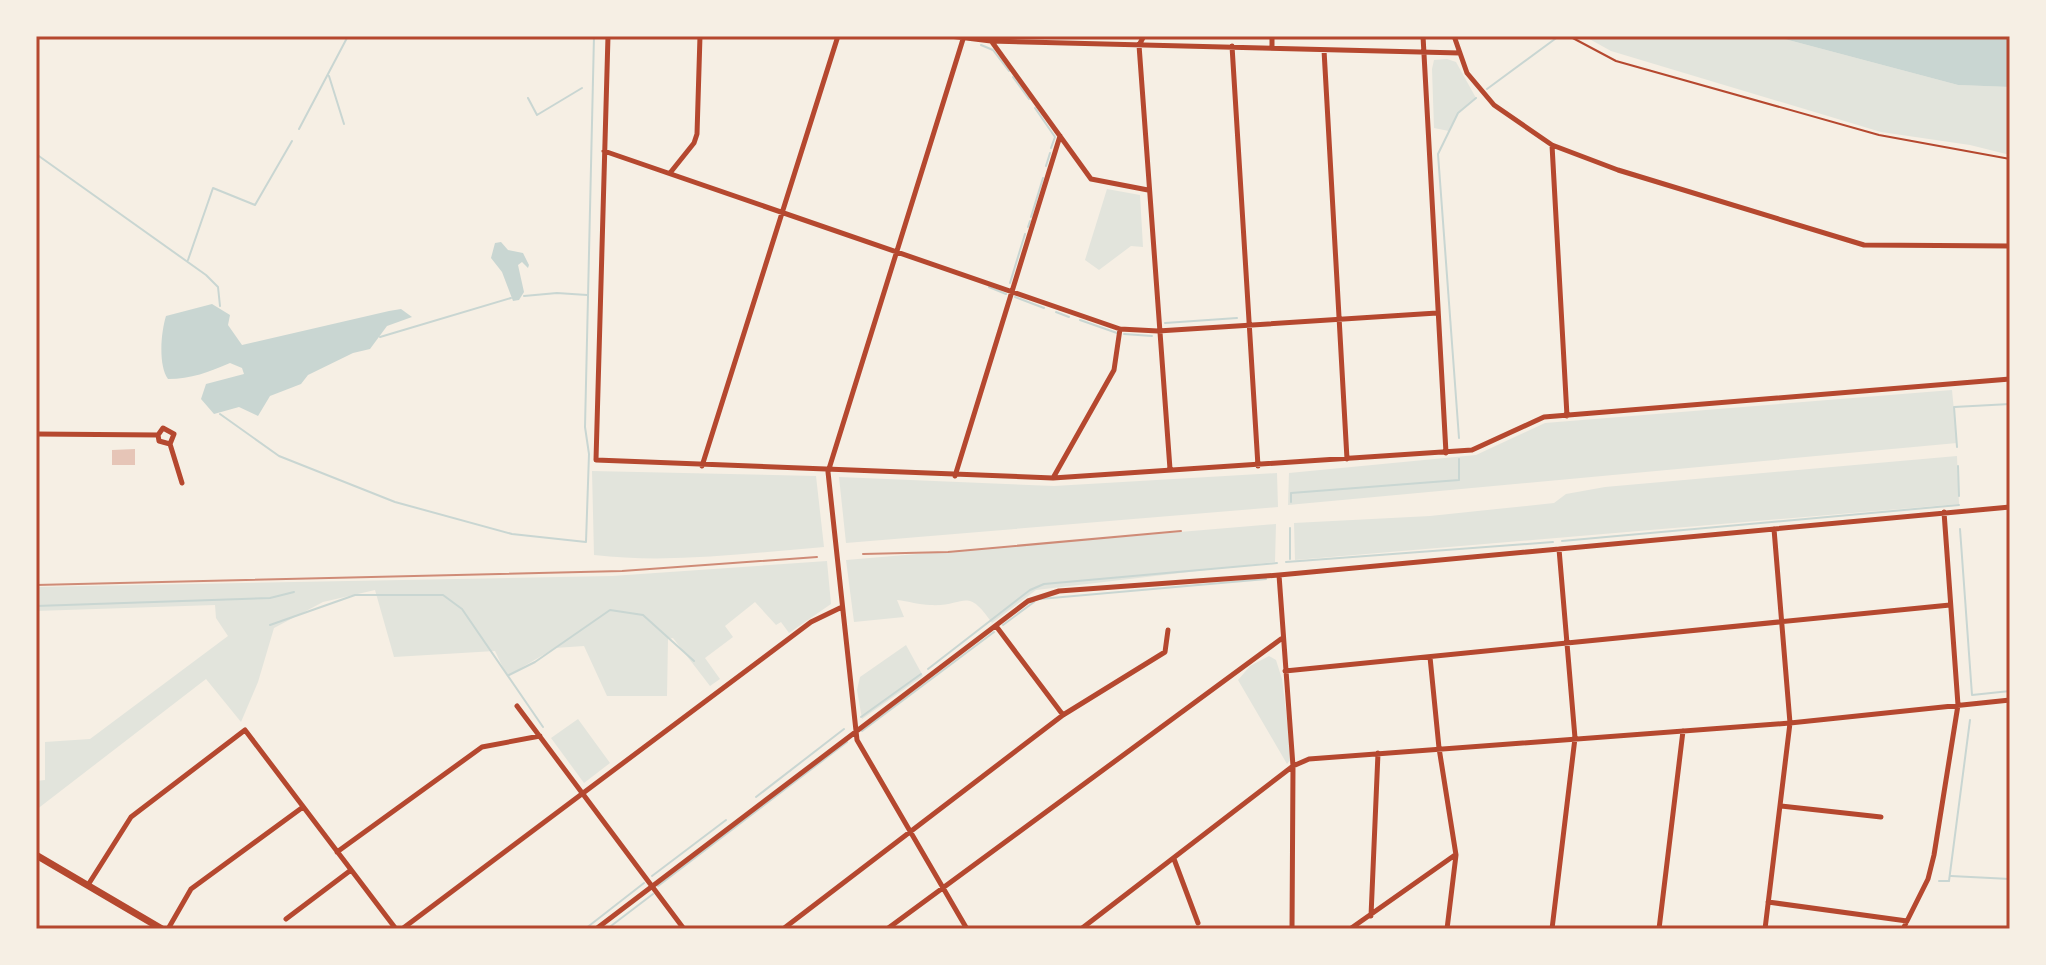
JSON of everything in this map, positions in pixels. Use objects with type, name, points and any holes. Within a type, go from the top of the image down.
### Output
[{"type":"main road","points":[[36,855],[165,929]]},
{"type":"street","points":[[608,36],[596,460],[828,472],[1053,478],[1446,453],[1472,450],[1534,421],[1567,416],[2010,379]]},
{"type":"street","points":[[670,173],[694,143],[697,134],[700,36]]},
{"type":"street","points":[[702,466],[838,36]]},
{"type":"street","points":[[950,36],[991,41],[1460,53]]},
{"type":"street","points":[[1144,36],[1139,45],[1170,469]]},
{"type":"street","points":[[1272,36],[1272,48]]},
{"type":"street","points":[[1423,36],[1446,453]]},
{"type":"street","points":[[1454,36],[1478,89],[1552,145],[1639,178],[1864,245],[2010,246]]},
{"type":"street","points":[[964,37],[828,472],[859,745],[967,929]]},
{"type":"street","points":[[991,41],[1091,179],[1148,190]]},
{"type":"street","points":[[1232,46],[1258,466]]},
{"type":"street","points":[[1324,50],[1347,459]]},
{"type":"street","points":[[955,476],[1060,136]]},
{"type":"street","points":[[1552,145],[1567,416]]},
{"type":"street","points":[[604,151],[1120,329],[1158,331],[1437,313]]},
{"type":"street","points":[[1053,478],[1114,370],[1120,329]]},
{"type":"street","points":[[158,435],[163,428],[171,429],[175,437],[170,444]]},
{"type":"street","points":[[36,434],[158,435]]},
{"type":"street","points":[[158,435],[161,443],[170,444]]},
{"type":"street","points":[[170,444],[182,483]]},
{"type":"street","points":[[596,929],[855,729],[1028,601],[1059,591],[1279,575],[2010,507]]},
{"type":"street","points":[[1903,929],[1928,879],[1934,855],[1958,705],[1944,512]]},
{"type":"street","points":[[1765,929],[1790,723],[1774,529]]},
{"type":"street","points":[[1552,929],[1575,738],[1559,549]]},
{"type":"street","points":[[1279,575],[1281,639],[1293,766],[1292,929]]},
{"type":"street","points":[[1285,671],[1950,605]]},
{"type":"street","points":[[88,885],[131,817],[245,730],[399,929],[811,622],[842,607]]},
{"type":"street","points":[[996,626],[1063,715]]},
{"type":"street","points":[[783,929],[1063,715],[1165,652],[1168,630]]},
{"type":"street","points":[[887,929],[1281,639]]},
{"type":"street","points":[[1430,657],[1439,748],[1456,855],[1447,929]]},
{"type":"street","points":[[1081,929],[1293,766],[1309,759],[1790,723],[2010,700]]},
{"type":"street","points":[[517,706],[684,929]]},
{"type":"street","points":[[1659,929],[1683,731]]},
{"type":"street","points":[[337,852],[482,747],[540,736]]},
{"type":"street","points":[[1371,916],[1378,753]]},
{"type":"street","points":[[1781,806],[1881,817]]},
{"type":"street","points":[[165,929],[191,889],[303,807]]},
{"type":"street","points":[[1350,929],[1456,855]]},
{"type":"street","points":[[1174,859],[1198,923]]},
{"type":"street","points":[[286,919],[351,870]]},
{"type":"street","points":[[1768,902],[1907,921]]},
{"type":"path","points":[[1569,36],[1616,61],[1865,131],[2010,159]]},
{"type":"shaded area","points":[[1584,36],[1773,36],[1958,85],[2010,87],[2010,155],[1970,145],[1881,132],[1611,51]]},
{"type":"shaded area","points":[[1773,36],[2010,36],[2010,87],[1958,85]]},
{"type":"shaded area","points":[[1434,60],[1456,62],[1476,98],[1458,113],[1449,131],[1434,128],[1432,69]]},
{"type":"shaded area","points":[[1107,189],[1140,195],[1143,247],[1131,246],[1099,270],[1085,260]]},
{"type":"shaded area","points":[[501,242],[508,250],[523,253],[529,265],[528,268],[522,262],[518,265],[524,292],[519,300],[513,301],[502,272],[491,258],[495,243]]},
{"type":"shaded area","points":[[212,304],[230,315],[228,325],[242,345],[401,309],[412,317],[387,326],[370,349],[353,353],[308,375],[301,384],[270,396],[258,416],[239,407],[214,414],[201,399],[206,384],[244,374],[242,368],[230,363],[200,374],[168,379],[161,348],[166,316]]},
{"type":"shaded area","points":[[1952,390],[1957,443],[1288,505],[1289,473],[1476,455],[1545,423]]},
{"type":"shaded area","points":[[1957,456],[1959,504],[1295,560],[1294,523],[1430,516],[1554,503],[1566,494],[1605,487]]},
{"type":"shaded area","points":[[592,471],[816,476],[824,547],[680,558],[594,555]]},
{"type":"shaded area","points":[[1277,473],[1278,507],[846,543],[839,477],[1054,486]]},
{"type":"shaded area","points":[[1276,524],[1275,562],[1036,590],[992,623],[976,604],[965,600],[930,605],[897,600],[904,617],[854,622],[846,560]]},
{"type":"shaded area","points":[[827,561],[831,604],[789,633],[781,622],[776,625],[755,602],[725,626],[733,637],[705,658],[720,679],[710,686],[673,638],[668,639],[667,696],[607,696],[584,646],[555,648],[507,676],[495,651],[394,657],[375,590],[323,602],[274,628],[258,682],[241,722],[206,679],[36,810],[36,781],[45,780],[45,742],[90,739],[228,636],[216,618],[215,605],[36,611],[36,587],[612,576]]},
{"type":"shaded area","points":[[906,645],[923,676],[862,719],[857,690],[860,677]]},
{"type":"shaded area","points":[[1269,656],[1276,660],[1282,679],[1292,758],[1287,764],[1238,680],[1250,666]]},
{"type":"shaded area","points":[[578,719],[610,763],[584,783],[551,738]]},
{"type":"building","points":[[135,449],[135,465],[112,465],[112,450]]},
{"type":"waterway","points":[[299,129],[348,36]]},
{"type":"waterway","points":[[220,414],[279,456],[395,502],[512,534],[586,542],[589,454],[585,427],[594,36]]},
{"type":"waterway","points":[[1487,89],[1559,36]]},
{"type":"waterway","points":[[981,45],[993,50],[1009,71]]},
{"type":"waterway","points":[[329,76],[344,124]]},
{"type":"waterway","points":[[1013,77],[1029,99]]},
{"type":"waterway","points":[[528,98],[537,115],[582,88]]},
{"type":"waterway","points":[[1459,438],[1438,154],[1458,113],[1476,98]]},
{"type":"waterway","points":[[1035,108],[1055,137],[1051,148]]},
{"type":"waterway","points":[[188,260],[213,188],[255,205],[292,141]]},
{"type":"waterway","points":[[1046,166],[1050,153]]},
{"type":"waterway","points":[[36,154],[206,275],[218,287],[220,306]]},
{"type":"waterway","points":[[1031,217],[1043,178]]},
{"type":"waterway","points":[[1028,227],[1030,221]]},
{"type":"waterway","points":[[1010,283],[1025,234]]},
{"type":"waterway","points":[[989,287],[1006,294]]},
{"type":"waterway","points":[[524,296],[557,293],[587,295]]},
{"type":"waterway","points":[[1015,297],[1044,308]]},
{"type":"waterway","points":[[380,337],[511,298]]},
{"type":"waterway","points":[[1056,312],[1069,317]]},
{"type":"waterway","points":[[1165,323],[1237,318]]},
{"type":"waterway","points":[[1080,320],[1117,333]]},
{"type":"waterway","points":[[1124,334],[1152,336]]},
{"type":"waterway","points":[[1957,447],[1954,407],[2010,404]]},
{"type":"waterway","points":[[1291,502],[1291,493],[1459,480],[1459,459]]},
{"type":"waterway","points":[[1958,466],[1959,496]]},
{"type":"waterway","points":[[1562,541],[1959,505]]},
{"type":"waterway","points":[[1290,528],[1290,559]]},
{"type":"waterway","points":[[1960,529],[1972,695],[2010,691]]},
{"type":"waterway","points":[[1286,562],[1553,542]]},
{"type":"waterway","points":[[928,669],[1030,590],[1044,584],[1277,563]]},
{"type":"waterway","points":[[1040,599],[1266,579]]},
{"type":"waterway","points":[[36,606],[270,598],[294,592]]},
{"type":"waterway","points":[[270,625],[355,595],[443,595],[462,609],[543,727]]},
{"type":"waterway","points":[[1003,625],[1034,602]]},
{"type":"waterway","points":[[509,675],[535,662],[610,610],[643,615],[694,661]]},
{"type":"waterway","points":[[862,731],[994,632]]},
{"type":"waterway","points":[[861,717],[921,674]]},
{"type":"waterway","points":[[1939,881],[1949,881],[1970,720]]},
{"type":"waterway","points":[[756,797],[844,729]]},
{"type":"waterway","points":[[658,886],[847,742]]},
{"type":"waterway","points":[[652,876],[726,820]]},
{"type":"waterway","points":[[1951,876],[2010,879]]},
{"type":"waterway","points":[[585,929],[644,883]]},
{"type":"waterway","points":[[607,929],[653,894]]},
{"type":"railway","points":[[863,554],[948,552],[1181,531]]},
{"type":"railway","points":[[36,585],[622,571],[817,557]]}]
